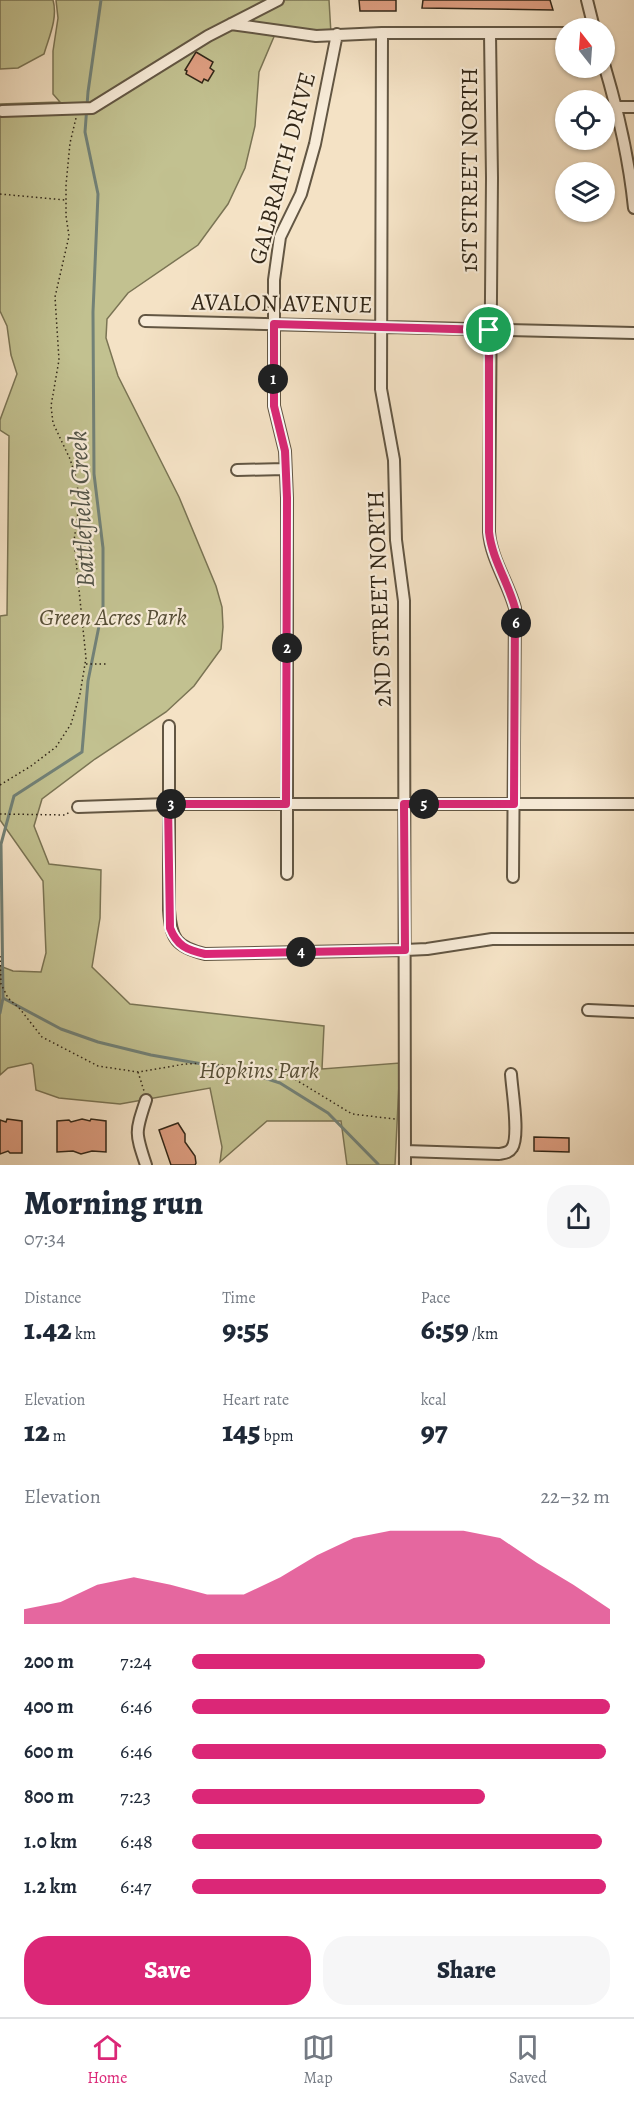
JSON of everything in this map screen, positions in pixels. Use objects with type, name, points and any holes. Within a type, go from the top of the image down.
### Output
[{"type":"street","points":[[2,111],[84,108],[226,26],[278,0]]},
{"type":"street","points":[[587,0],[592,18]]},
{"type":"street","points":[[226,26],[316,36],[382,33],[555,33]]},
{"type":"street","name":"2ND STREET NORTH","points":[[382,33],[381,389],[394,460],[398,566],[404,601],[405,1165]]},
{"type":"street","name":"GALBRAITH DRIVE","points":[[287,874],[287,498],[285,451],[274,406],[274,280],[280,237],[301,194],[315,144],[337,34]]},
{"type":"street","name":"1ST STREET NORTH","points":[[490,34],[492,178],[489,532],[490,548],[509,588],[515,608],[513,877]]},
{"type":"street","points":[[608,78],[617,107],[630,172],[634,208]]},
{"type":"street","points":[[617,107],[634,107]]},
{"type":"street","name":"AVALON AVENUE","points":[[146,321],[634,333]]},
{"type":"street","points":[[237,470],[285,469]]},
{"type":"street","points":[[169,726],[170,928],[175,939],[183,947],[205,954],[427,949],[492,939],[634,939]]},
{"type":"street","points":[[78,807],[168,804],[634,804]]},
{"type":"street","points":[[588,1010],[634,1012]]},
{"type":"street","points":[[405,1151],[499,1154],[509,1152],[514,1146],[515,1135],[511,1074]]},
{"type":"street","points":[[146,1100],[136,1129],[146,1165]]},
{"type":"path","points":[[0,785],[56,747],[71,724],[80,694],[85,664],[84,632],[74,541],[79,504],[77,481],[70,459],[53,423],[51,406],[59,360],[55,297],[69,236],[66,200],[70,143],[84,108]]},
{"type":"path","points":[[0,194],[66,200]]},
{"type":"path","points":[[85,664],[107,664]]},
{"type":"path","points":[[0,814],[65,815],[78,807]]},
{"type":"path","points":[[0,956],[1,984],[8,998],[21,1009],[42,1037],[98,1066],[138,1072],[185,1064],[208,1063],[247,1069],[275,1070],[288,1075],[352,1114],[406,1119]]},
{"type":"path","points":[[138,1072],[146,1100]]},
{"type":"green space","points":[[0,0],[53,0],[54,21],[44,54],[18,68],[0,69]]},
{"type":"green space","name":"Green Acres Park","points":[[56,0],[329,0],[331,34],[276,32],[259,72],[255,126],[245,168],[228,204],[198,245],[128,293],[107,319],[106,338],[118,376],[179,497],[216,586],[222,607],[221,649],[194,686],[166,712],[95,759],[42,799],[34,826],[49,864],[101,870],[100,918],[92,967],[130,1004],[324,1026],[322,1069],[400,1063],[395,1165],[347,1165],[341,1121],[267,1121],[220,1162],[222,1147],[210,1088],[120,1104],[59,1098],[36,1090],[31,1063],[8,1068],[0,1075],[0,966],[13,971],[41,972],[46,953],[43,881],[0,820],[0,616],[7,615],[9,436],[0,430],[0,420],[17,374],[11,355],[7,326],[0,311],[0,104],[60,102],[53,94],[53,51],[58,18]]},
{"type":"building","points":[[359,0],[396,0],[396,11],[360,11]]},
{"type":"building","points":[[423,0],[550,0],[553,10],[422,8]]},
{"type":"building","points":[[196,52],[213,62],[210,68],[214,71],[208,81],[204,79],[202,83],[186,74],[185,70]]},
{"type":"building","points":[[7,1119],[22,1121],[22,1153],[8,1151],[0,1154],[0,1120],[6,1122]]},
{"type":"building","points":[[82,1119],[106,1121],[106,1152],[92,1151],[81,1154],[73,1151],[57,1152],[57,1121],[69,1120],[71,1122]]},
{"type":"building","points":[[178,1123],[185,1134],[185,1142],[195,1156],[195,1165],[171,1165],[159,1130]]},
{"type":"building","points":[[534,1137],[569,1138],[569,1152],[534,1151]]},
{"type":"waterway","name":"Battlefield Creek","points":[[0,1013],[3,998],[1,844],[14,796],[82,752],[88,681],[103,606],[103,548],[94,474],[93,312],[98,194],[85,132],[88,92],[101,0]]},
{"type":"waterway","points":[[3,998],[61,1029],[98,1042],[151,1055],[242,1071],[280,1083],[328,1113],[378,1164]]},
{"type":"route","points":[[274,324],[489,330],[490,548],[509,588],[515,608],[516,623],[514,804],[404,804],[405,950],[205,954],[183,947],[175,939],[170,928],[168,804],[286,804],[287,498],[285,451],[274,406],[274,324]]},
{"type":"park label","name":"Hopkins Park","points":[[259,1070]]}]
